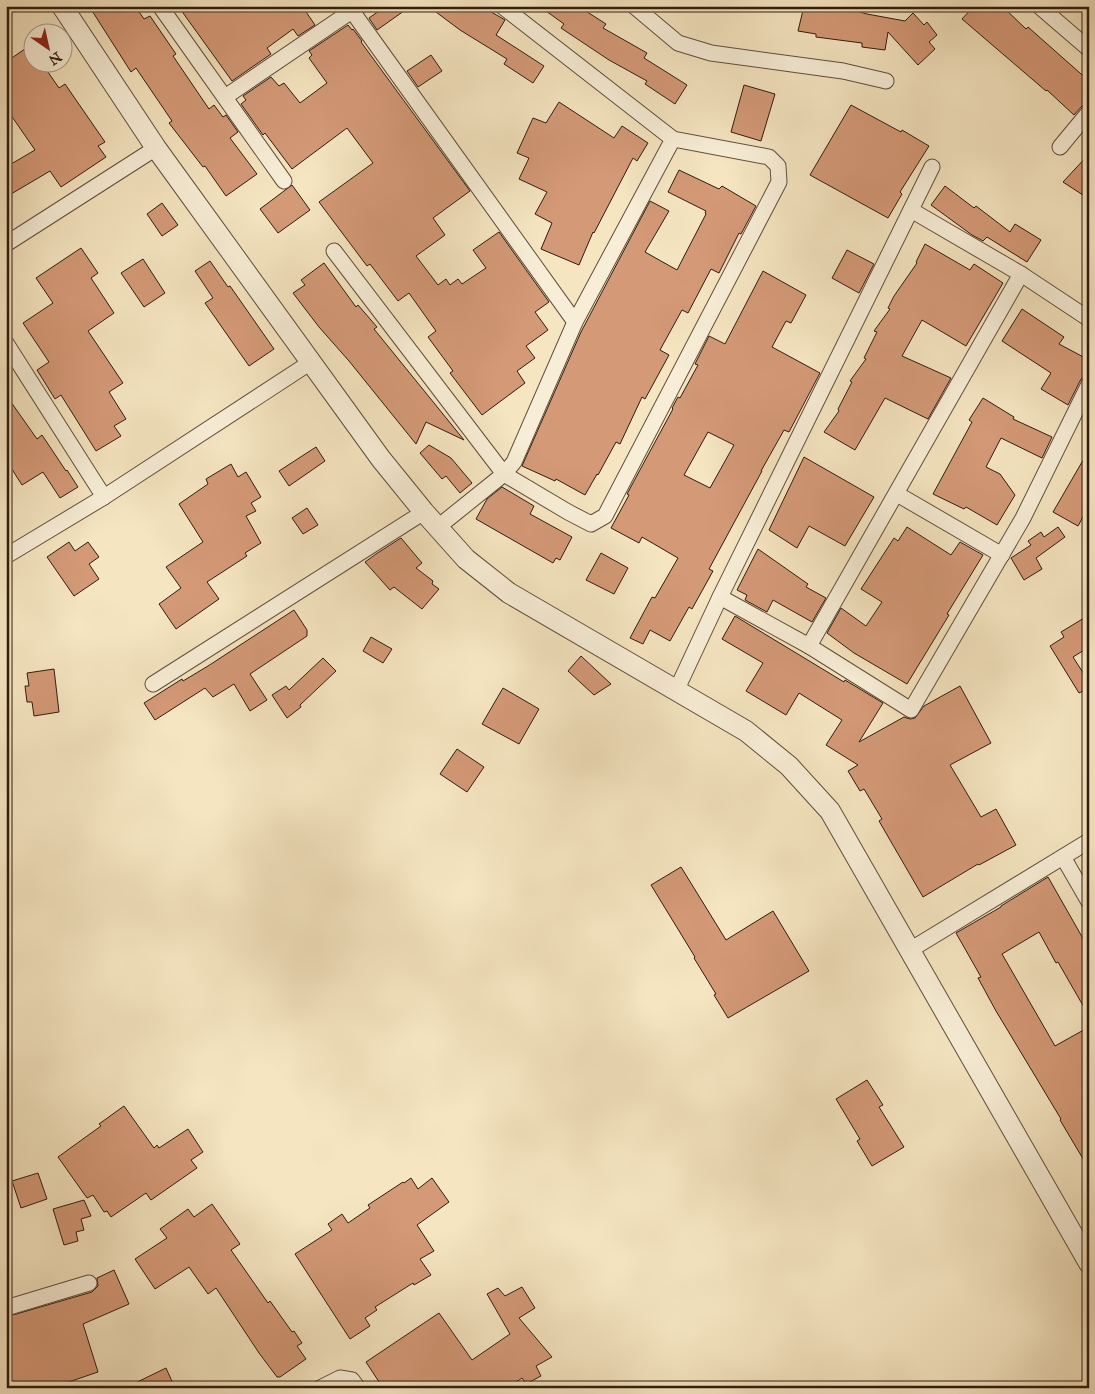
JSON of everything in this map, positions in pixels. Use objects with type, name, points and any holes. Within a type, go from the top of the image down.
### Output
[{"type":"street","points":[[62,6],[156,148],[311,362],[382,459],[424,512],[466,559],[509,592],[746,731],[789,766],[830,811],[1087,1258]]},
{"type":"street","points":[[334,251],[504,474],[591,524],[605,516],[779,182],[778,166],[768,157],[673,140],[502,6]]},
{"type":"street","points":[[634,6],[678,43],[711,53],[843,71],[886,81]]},
{"type":"street","points":[[1039,6],[1089,49]]},
{"type":"street","points":[[166,9],[284,181]]},
{"type":"street","points":[[225,97],[356,9],[575,322]]},
{"type":"street","points":[[1060,147],[1089,112]]},
{"type":"street","points":[[438,527],[504,474],[514,462],[575,322],[673,140]]},
{"type":"street","points":[[6,244],[156,148]]},
{"type":"street","points":[[676,691],[720,597],[932,167]]},
{"type":"street","points":[[911,210],[1021,274],[1089,319]]},
{"type":"street","points":[[809,646],[1021,274]]},
{"type":"street","points":[[6,342],[104,498]]},
{"type":"street","points":[[6,556],[104,498],[311,362]]},
{"type":"street","points":[[720,597],[809,646],[911,710],[1024,518],[1089,384]]},
{"type":"street","points":[[896,494],[1002,555]]},
{"type":"street","points":[[153,684],[424,512]]},
{"type":"street","points":[[910,950],[1089,841]]},
{"type":"street","points":[[1063,857],[1089,902]]},
{"type":"street","points":[[6,1308],[89,1283]]},
{"type":"street","points":[[320,1388],[340,1378],[352,1380],[358,1388]]},
{"type":"building","points":[[89,6],[135,6],[144,19],[150,16],[176,54],[173,56],[209,109],[214,105],[223,117],[226,115],[238,132],[230,138],[257,174],[226,196],[205,166],[203,167],[169,123],[172,121],[136,68],[131,72]]},
{"type":"building","points":[[178,6],[302,6],[315,25],[298,36],[293,29],[267,48],[271,54],[232,81]]},
{"type":"building","points":[[386,6],[411,6],[377,30],[369,18]]},
{"type":"building","points":[[428,6],[481,6],[505,20],[496,35],[544,66],[533,83],[504,64],[507,59],[460,30]]},
{"type":"building","points":[[539,6],[578,6],[606,24],[603,28],[647,53],[644,58],[687,85],[675,104],[645,84],[647,81],[609,60],[561,28],[564,24]]},
{"type":"building","points":[[804,6],[840,6],[867,14],[905,21],[913,13],[924,25],[927,22],[937,35],[929,42],[935,49],[918,65],[888,32],[885,50],[862,47],[862,43],[816,37],[816,34],[798,31]]},
{"type":"building","points":[[974,6],[1002,6],[1026,29],[1028,27],[1089,81],[1089,102],[1082,106],[1074,115],[962,19]]},
{"type":"building","points":[[348,25],[362,41],[470,191],[433,218],[445,235],[416,256],[438,285],[446,279],[450,285],[458,279],[462,284],[486,268],[473,250],[499,232],[549,302],[535,312],[548,330],[526,346],[535,358],[517,371],[525,383],[482,415],[450,373],[453,371],[428,337],[436,331],[409,293],[398,301],[370,264],[367,266],[319,202],[373,163],[347,128],[292,169],[265,133],[263,135],[241,104],[246,100],[243,96],[271,77],[279,86],[284,83],[300,103],[327,83],[309,58],[312,55],[309,51]]},
{"type":"building","points":[[22,51],[22,72],[48,72],[59,88],[65,84],[105,142],[98,146],[106,157],[61,187],[50,171],[6,197],[6,167],[35,150],[6,108],[6,62]]},
{"type":"building","points":[[431,55],[442,71],[418,87],[407,71]]},
{"type":"building","points":[[744,85],[775,94],[761,141],[731,132]]},
{"type":"building","points":[[559,102],[614,138],[622,126],[648,143],[637,161],[633,158],[593,232],[579,265],[541,249],[552,223],[535,214],[547,192],[519,179],[529,158],[517,153],[533,118],[546,123]]},
{"type":"building","points":[[851,105],[901,132],[902,130],[929,146],[900,192],[902,194],[888,218],[810,175]]},
{"type":"building","points":[[1089,154],[1089,199],[1063,182]]},
{"type":"building","points":[[679,170],[719,189],[722,186],[756,206],[741,234],[739,233],[719,273],[711,269],[688,313],[682,310],[660,350],[669,355],[645,399],[642,397],[620,444],[616,442],[585,495],[556,479],[555,481],[522,466],[581,332],[650,201],[669,211],[645,252],[677,270],[706,214],[706,211],[668,192]]},
{"type":"building","points":[[292,185],[310,210],[278,233],[260,209]]},
{"type":"building","points":[[945,186],[974,208],[976,206],[1010,232],[1015,224],[1041,240],[1027,262],[987,237],[983,241],[972,235],[931,205]]},
{"type":"building","points":[[162,203],[178,225],[162,236],[147,214]]},
{"type":"building","points":[[925,244],[970,270],[974,264],[1003,283],[966,346],[922,320],[902,356],[951,378],[928,419],[885,398],[855,450],[824,432],[839,411],[838,409],[852,382],[850,381],[866,359],[864,358],[877,332],[874,331],[890,309],[888,308],[894,296],[917,263]]},
{"type":"building","points":[[81,248],[98,273],[91,278],[114,313],[88,331],[123,383],[109,392],[126,419],[114,426],[121,436],[96,451],[61,395],[55,399],[37,370],[49,362],[23,323],[53,303],[36,278]]},
{"type":"building","points":[[847,250],[874,264],[859,293],[832,278]]},
{"type":"building","points":[[143,259],[165,293],[144,307],[121,273]]},
{"type":"building","points":[[210,261],[274,349],[249,366],[205,303],[213,298],[195,271]]},
{"type":"building","points":[[324,263],[356,307],[358,305],[377,327],[374,329],[464,440],[426,422],[416,444],[319,327],[293,293],[305,285],[301,280]]},
{"type":"building","points":[[763,271],[806,295],[791,323],[786,321],[772,347],[820,373],[789,432],[784,430],[761,471],[709,569],[713,571],[692,609],[689,607],[670,641],[650,630],[643,644],[630,638],[652,597],[655,598],[678,558],[642,537],[639,543],[611,528],[672,408],[678,397],[680,398],[698,365],[695,364],[709,336],[725,344]],"holes":[[[708,432],[734,445],[710,488],[684,475]]]},
{"type":"building","points":[[1022,309],[1064,337],[1059,344],[1089,360],[1089,374],[1081,379],[1068,405],[1041,389],[1051,373],[1002,341]]},
{"type":"building","points":[[6,395],[37,439],[42,435],[78,487],[60,498],[43,472],[22,485],[6,460]]},
{"type":"building","points":[[983,398],[1014,417],[1013,419],[1052,437],[1042,458],[1001,438],[986,467],[1000,474],[1015,495],[997,525],[966,507],[964,509],[933,494],[972,422],[969,420]]},
{"type":"building","points":[[429,445],[451,458],[472,483],[460,493],[446,476],[442,479],[420,453]]},
{"type":"building","points":[[316,447],[325,461],[289,486],[279,471]]},
{"type":"building","points":[[1089,450],[1089,506],[1078,526],[1053,512]]},
{"type":"building","points":[[804,457],[874,497],[845,546],[809,526],[797,548],[769,530]]},
{"type":"building","points":[[231,464],[238,477],[246,472],[261,497],[251,503],[256,511],[246,516],[261,543],[245,553],[247,556],[207,582],[219,599],[176,629],[159,604],[181,588],[166,567],[203,542],[179,504],[208,484],[206,479]]},
{"type":"building","points":[[502,487],[534,506],[530,514],[572,537],[560,560],[556,558],[553,563],[476,519],[487,499]]},
{"type":"building","points":[[307,508],[318,525],[303,534],[292,518]]},
{"type":"building","points":[[907,527],[951,555],[960,542],[983,555],[907,684],[854,653],[827,633],[841,608],[866,626],[882,602],[861,589],[894,538],[898,541]]},
{"type":"building","points":[[1058,527],[1065,537],[1036,558],[1042,569],[1024,580],[1011,558],[1031,545],[1028,541],[1041,532],[1044,537]]},
{"type":"building","points":[[401,538],[422,563],[416,568],[433,581],[432,584],[439,589],[422,609],[394,587],[390,590],[365,562]]},
{"type":"building","points":[[69,542],[75,551],[88,542],[99,557],[89,564],[99,579],[74,596],[47,557]]},
{"type":"building","points":[[758,549],[808,584],[806,587],[826,598],[812,622],[773,600],[767,612],[745,600],[747,595],[737,590]]},
{"type":"building","points":[[601,553],[628,568],[614,594],[586,580]]},
{"type":"building","points":[[294,610],[307,630],[307,636],[250,674],[267,700],[250,711],[234,684],[213,697],[205,688],[155,720],[144,703],[182,679],[183,681],[208,666]]},
{"type":"building","points":[[1089,615],[1089,647],[1073,657],[1089,682],[1089,688],[1079,693],[1050,646],[1064,637],[1061,632]]},
{"type":"building","points":[[735,616],[844,682],[845,680],[883,703],[859,742],[904,717],[915,718],[924,706],[960,686],[991,743],[950,765],[981,817],[996,809],[1016,845],[978,864],[923,897],[879,821],[882,819],[864,789],[860,791],[848,771],[858,765],[826,745],[842,720],[799,693],[786,715],[746,691],[763,663],[722,639]]},
{"type":"building","points":[[371,637],[392,649],[383,663],[363,651]]},
{"type":"building","points":[[581,656],[611,684],[594,695],[568,671]]},
{"type":"building","points":[[323,658],[336,671],[300,705],[301,707],[287,718],[272,695],[286,686],[289,690]]},
{"type":"building","points":[[54,669],[59,712],[34,716],[32,702],[27,702],[25,686],[29,686],[27,673]]},
{"type":"building","points":[[503,688],[539,709],[519,744],[482,724]]},
{"type":"building","points":[[457,749],[484,767],[467,792],[440,774]]},
{"type":"building","points":[[681,867],[726,940],[773,911],[809,971],[728,1018],[695,957],[651,885]]},
{"type":"building","points":[[1048,877],[1089,949],[1089,1016],[1039,932],[1002,954],[1055,1046],[1089,1027],[1089,1169],[996,1011],[978,978],[981,977],[956,933]]},
{"type":"building","points":[[867,1080],[883,1105],[879,1107],[904,1147],[872,1166],[857,1141],[860,1139],[836,1099]]},
{"type":"building","points":[[124,1106],[154,1148],[157,1145],[159,1148],[188,1129],[203,1152],[191,1160],[197,1168],[151,1200],[146,1193],[111,1217],[107,1211],[104,1212],[93,1195],[87,1198],[58,1157],[101,1126],[99,1124]]},
{"type":"building","points":[[38,1173],[47,1199],[21,1208],[12,1181]]},
{"type":"building","points":[[411,1178],[418,1189],[432,1178],[449,1202],[417,1225],[434,1251],[420,1259],[431,1275],[414,1285],[413,1283],[375,1307],[377,1310],[365,1318],[370,1326],[350,1339],[295,1254],[332,1230],[328,1224],[342,1214],[348,1223],[370,1208],[368,1205]]},
{"type":"building","points":[[84,1200],[91,1216],[81,1219],[84,1230],[76,1232],[78,1241],[64,1245],[53,1209]]},
{"type":"building","points":[[212,1204],[240,1244],[231,1250],[268,1303],[270,1301],[302,1343],[297,1346],[306,1359],[280,1377],[277,1377],[259,1353],[216,1288],[208,1294],[189,1267],[155,1289],[135,1259],[167,1238],[160,1229],[188,1209],[194,1217]]},
{"type":"building","points":[[114,1270],[129,1304],[83,1324],[98,1372],[51,1388],[6,1388],[6,1317],[92,1292],[98,1286],[97,1278]]},
{"type":"building","points":[[522,1287],[535,1308],[519,1318],[552,1357],[536,1366],[541,1376],[526,1384],[522,1378],[508,1388],[383,1388],[366,1362],[439,1313],[472,1360],[510,1334],[487,1294],[498,1288],[505,1296]]},
{"type":"building","points":[[166,1368],[175,1388],[125,1388]]}]
